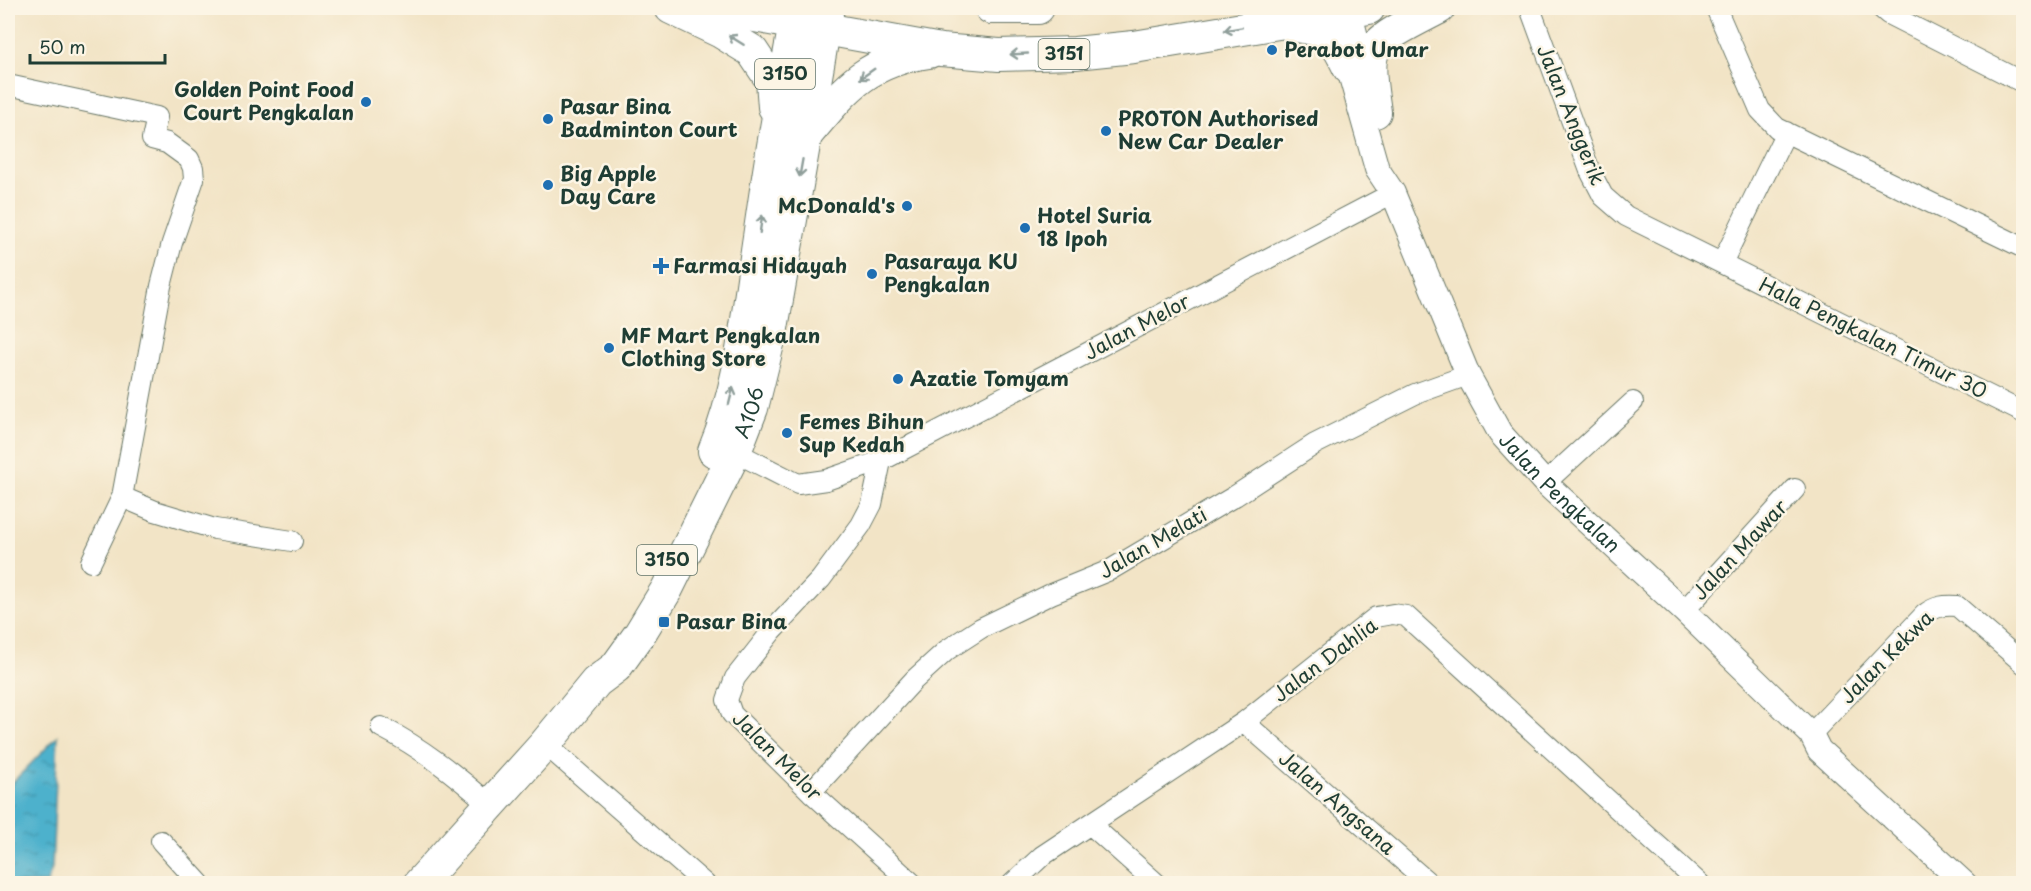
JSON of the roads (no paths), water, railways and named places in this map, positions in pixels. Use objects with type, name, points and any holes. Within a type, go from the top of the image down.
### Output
[{"type":"main road","points":[[671,8],[722,32],[753,51],[772,81],[775,125]]},
{"type":"main road","name":"3151","points":[[710,8],[827,17],[941,50],[999,55],[1075,53],[1134,47],[1346,9]]},
{"type":"main road","points":[[991,8],[1038,8]]},
{"type":"main road","points":[[1375,112],[1370,68],[1375,48],[1389,36],[1439,8]]},
{"type":"main road","name":"3150","points":[[750,368],[775,125],[796,15]]},
{"type":"main road","name":"3150","points":[[750,368],[772,328],[827,17]]},
{"type":"main road","points":[[1273,22],[1323,30],[1332,37],[1349,68]]},
{"type":"main road","points":[[807,134],[845,90],[873,69],[903,56],[941,50]]},
{"type":"main road","name":"A106","points":[[729,440],[752,408],[750,368]]},
{"type":"main road","name":"3150","points":[[419,884],[545,744],[596,682],[607,660],[657,584],[729,440]]},
{"type":"street","name":"Jalan Anggerik","points":[[1530,8],[1590,171],[1604,196],[1626,216],[1722,263]]},
{"type":"street","points":[[1716,8],[1766,119],[1786,132],[2024,248]]},
{"type":"street","points":[[1881,8],[1888,14],[2024,83]]},
{"type":"street","name":"Jalan Pengkalan","points":[[1346,9],[1394,175],[1393,193]]},
{"type":"street","name":"Jalan Pengkalan","points":[[1346,9],[1349,68],[1377,169],[1393,193],[1468,375],[1500,433],[1545,483],[1684,611],[1811,734],[1829,740],[1956,876],[1984,884]]},
{"type":"street","points":[[8,85],[157,117],[152,139],[167,143],[189,159],[193,168],[194,179],[172,243],[161,286],[122,497],[91,562]]},
{"type":"street","points":[[1722,263],[1786,132]]},
{"type":"street","name":"Jalan Melor","points":[[729,440],[798,484],[826,480],[881,461],[1393,193]]},
{"type":"street","name":"Hala Pengkalan Timur 30","points":[[1722,263],[2024,413]]},
{"type":"street","name":"Jalan Melati","points":[[811,792],[914,680],[947,650],[981,628],[1051,594],[1110,570],[1234,496],[1315,444],[1415,394],[1468,375]]},
{"type":"street","points":[[1545,483],[1632,402]]},
{"type":"street","name":"Jalan Melor","points":[[881,461],[872,504],[861,525],[821,579],[772,631],[735,678],[727,700],[732,714],[811,792],[913,884]]},
{"type":"street","name":"Jalan Mawar","points":[[1684,611],[1796,489]]},
{"type":"street","points":[[122,497],[155,511],[215,529],[292,541]]},
{"type":"street","name":"Jalan Kekwa","points":[[1811,734],[1925,614],[1935,607],[1957,606],[2024,664]]},
{"type":"street","name":"Jalan Dahlia","points":[[1012,884],[1042,856],[1245,722],[1376,617],[1393,614],[1406,616],[1700,884]]},
{"type":"street","name":"Jalan Angsana","points":[[1245,722],[1430,884]]},
{"type":"street","points":[[381,726],[408,741],[457,776],[490,805]]},
{"type":"street","points":[[545,744],[705,884]]},
{"type":"street","points":[[1091,825],[1157,884]]},
{"type":"street","points":[[161,841],[200,884]]},
{"type":"water","points":[[58,736],[52,868],[47,883],[8,883],[8,795],[11,784]]},
{"type":"place","name":"Perabot Umar","points":[[1272,50]]},
{"type":"place","name":"Golden Point Food Court Pengkalan","points":[[366,102]]},
{"type":"place","name":"Pasar Bina Badminton Court","points":[[548,119]]},
{"type":"place","name":"PROTON Authorised New Car Dealer","points":[[1106,131]]},
{"type":"place","name":"Big Apple Day Care","points":[[548,185]]},
{"type":"place","name":"McDonald's","points":[[907,206]]},
{"type":"place","name":"Hotel Suria 18 Ipoh","points":[[1025,228]]},
{"type":"place","name":"Farmasi Hidayah","points":[[661,266]]},
{"type":"place","name":"Pasaraya KU Pengkalan","points":[[872,274]]},
{"type":"place","name":"MF Mart Pengkalan Clothing Store","points":[[609,348]]},
{"type":"place","name":"Azatie Tomyam","points":[[898,379]]},
{"type":"place","name":"Femes Bihun Sup Kedah","points":[[787,433]]},
{"type":"place","name":"Pasar Bina","points":[[664,622]]}]
